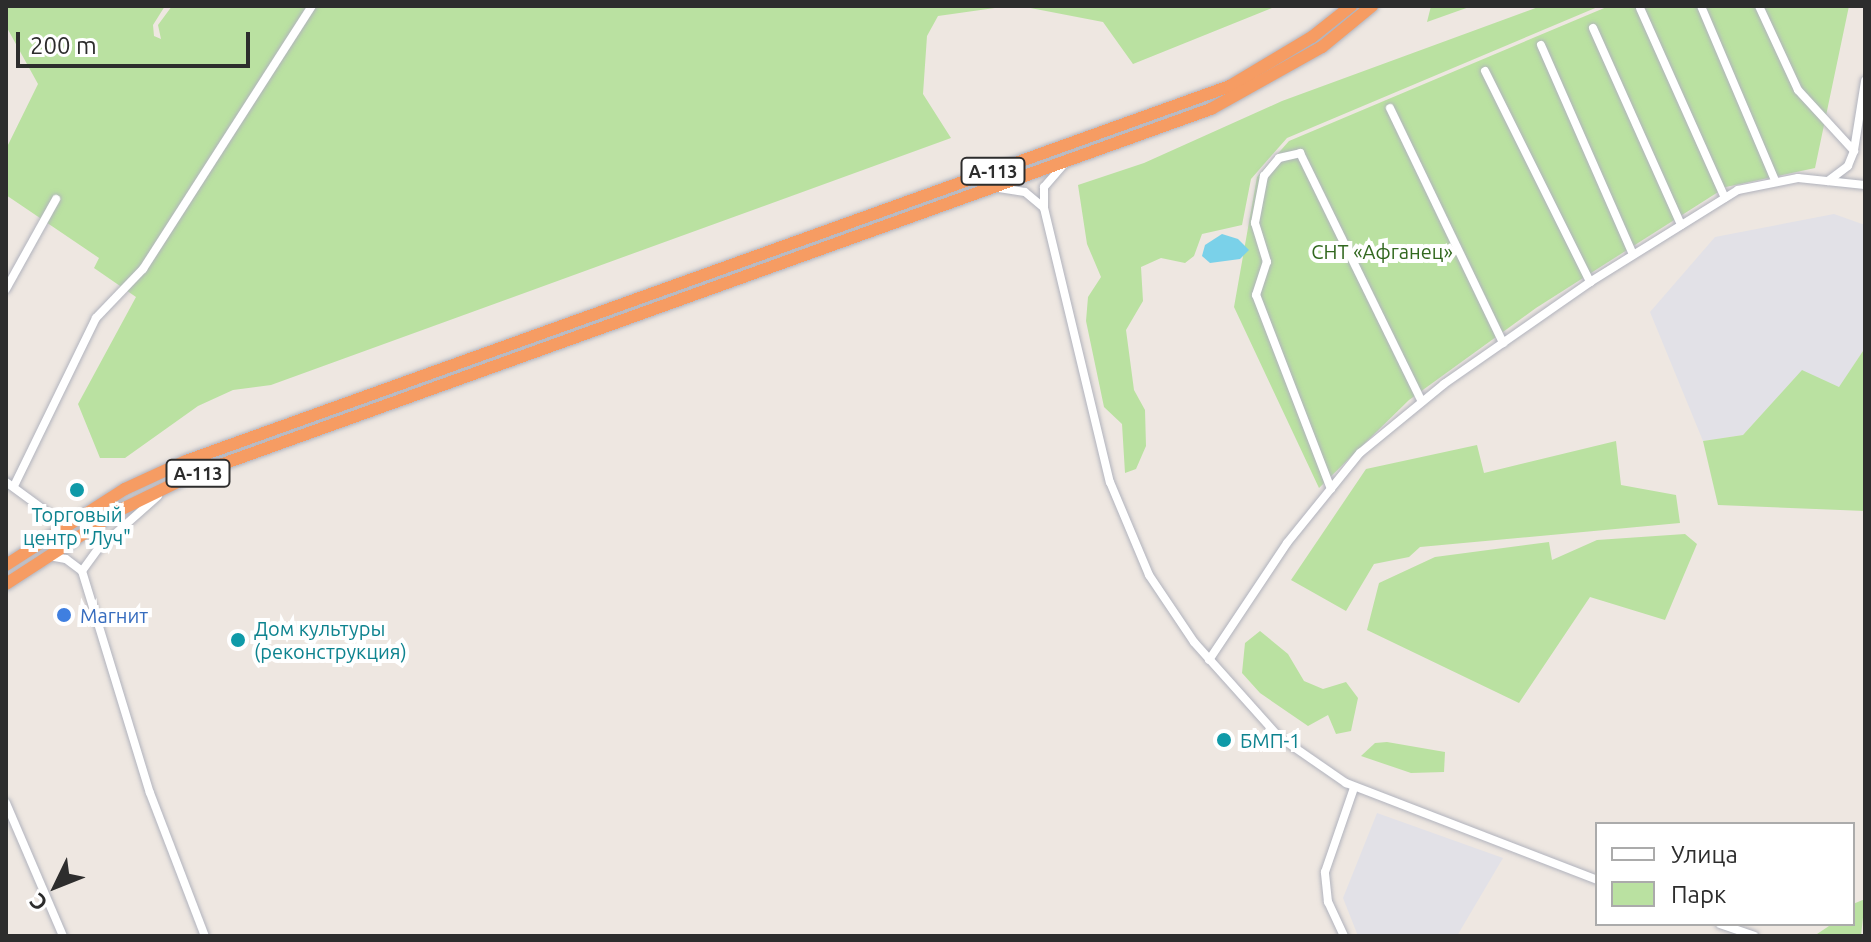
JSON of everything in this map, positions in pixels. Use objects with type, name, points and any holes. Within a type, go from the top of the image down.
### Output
[{"type":"highway","name":"А-113","points":[[6,565],[66,526],[186,461],[1230,86],[1312,37],[1351,6]]},
{"type":"highway","name":"А-113","points":[[6,584],[120,510],[178,481],[1065,163],[1250,90],[1330,41],[1372,6]]},
{"type":"street","points":[[66,526],[10,484],[96,318],[143,269],[312,6]]},
{"type":"street","points":[[1701,6],[1775,180]]},
{"type":"street","points":[[1759,6],[1798,90],[1854,151]]},
{"type":"street","points":[[1640,8],[1725,198]]},
{"type":"street","points":[[1593,28],[1681,225]]},
{"type":"street","points":[[1541,45],[1633,255]]},
{"type":"street","points":[[1485,71],[1590,282]]},
{"type":"street","points":[[1828,181],[1848,166],[1854,151],[1865,81]]},
{"type":"street","points":[[1390,108],[1503,343]]},
{"type":"street","points":[[1331,489],[1256,295],[1267,262],[1255,223],[1264,176],[1279,158],[1300,153],[1422,402]]},
{"type":"street","points":[[1065,163],[1044,187],[1044,208],[1121,514],[1156,589],[1209,660],[1278,736],[1354,788],[1595,879]]},
{"type":"street","points":[[1209,660],[1287,543],[1360,453],[1422,402],[1503,343],[1590,282],[1725,198],[1775,180],[1865,185]]},
{"type":"street","points":[[994,187],[1025,192],[1044,208]]},
{"type":"street","points":[[6,289],[56,199]]},
{"type":"street","points":[[82,571],[98,549],[178,481]]},
{"type":"street","points":[[49,556],[66,559],[82,571],[150,793],[205,936]]},
{"type":"street","points":[[1344,936],[1328,902],[1325,872],[1354,788]]},
{"type":"street","points":[[6,803],[63,936]]},
{"type":"street","points":[[1726,926],[1753,936]]},
{"type":"shaded area","points":[[1834,214],[1865,225],[1865,348],[1839,388],[1802,371],[1743,435],[1703,441],[1650,312],[1715,237]]},
{"type":"shaded area","points":[[1377,813],[1503,858],[1457,936],[1358,936],[1343,898]]},
{"type":"green space","points":[[6,6],[165,6],[153,25],[154,36],[161,39],[158,25],[172,6],[1009,6],[938,16],[927,36],[923,94],[951,138],[271,385],[233,390],[198,406],[125,458],[100,458],[78,404],[136,297],[94,268],[99,258],[6,195],[6,149],[38,84],[6,26]]},
{"type":"green space","points":[[1020,6],[1277,6],[1133,64],[1103,22]]},
{"type":"green space","points":[[1431,6],[1472,6],[1427,22]]},
{"type":"green space","points":[[1541,6],[1600,6],[1287,138],[1251,179],[1242,225],[1202,234],[1194,256],[1185,263],[1161,258],[1141,267],[1143,301],[1126,330],[1134,390],[1145,410],[1146,446],[1136,469],[1125,473],[1122,424],[1104,407],[1086,321],[1088,297],[1101,277],[1087,244],[1078,185],[1144,163],[1282,101]]},
{"type":"green space","name":"СНТ «Афганец»","points":[[1609,6],[1849,6],[1815,168],[1726,187],[1536,308],[1409,400],[1319,488],[1234,307],[1257,177],[1289,141]]},
{"type":"green space","points":[[1865,348],[1865,511],[1718,505],[1703,441],[1743,435],[1802,370],[1839,387]]},
{"type":"green space","points":[[1616,441],[1621,485],[1676,495],[1680,523],[1420,547],[1409,557],[1374,564],[1346,611],[1291,580],[1366,469],[1477,445],[1484,473]]},
{"type":"green space","points":[[1685,534],[1697,544],[1665,620],[1590,597],[1519,703],[1367,630],[1379,583],[1435,557],[1549,542],[1552,560],[1597,540]]},
{"type":"green space","points":[[1260,631],[1288,654],[1304,681],[1323,689],[1346,682],[1358,698],[1351,731],[1336,734],[1328,715],[1308,726],[1260,693],[1242,673],[1245,643]]},
{"type":"green space","points":[[1387,742],[1445,752],[1444,772],[1411,773],[1361,756],[1375,743]]},
{"type":"green space","points":[[1865,899],[1861,936],[1814,936],[1829,926],[1855,926],[1855,903]]},
{"type":"water","points":[[1222,234],[1238,239],[1249,250],[1240,259],[1210,263],[1202,256],[1205,245]]},
{"type":"place","name":"Торговый центр \"Луч\"","points":[[77,490]]},
{"type":"place","name":"Магнит","points":[[64,615]]},
{"type":"place","name":"Дом культуры (реконструкция)","points":[[238,640]]},
{"type":"place","name":"БМП-1","points":[[1224,740]]}]
